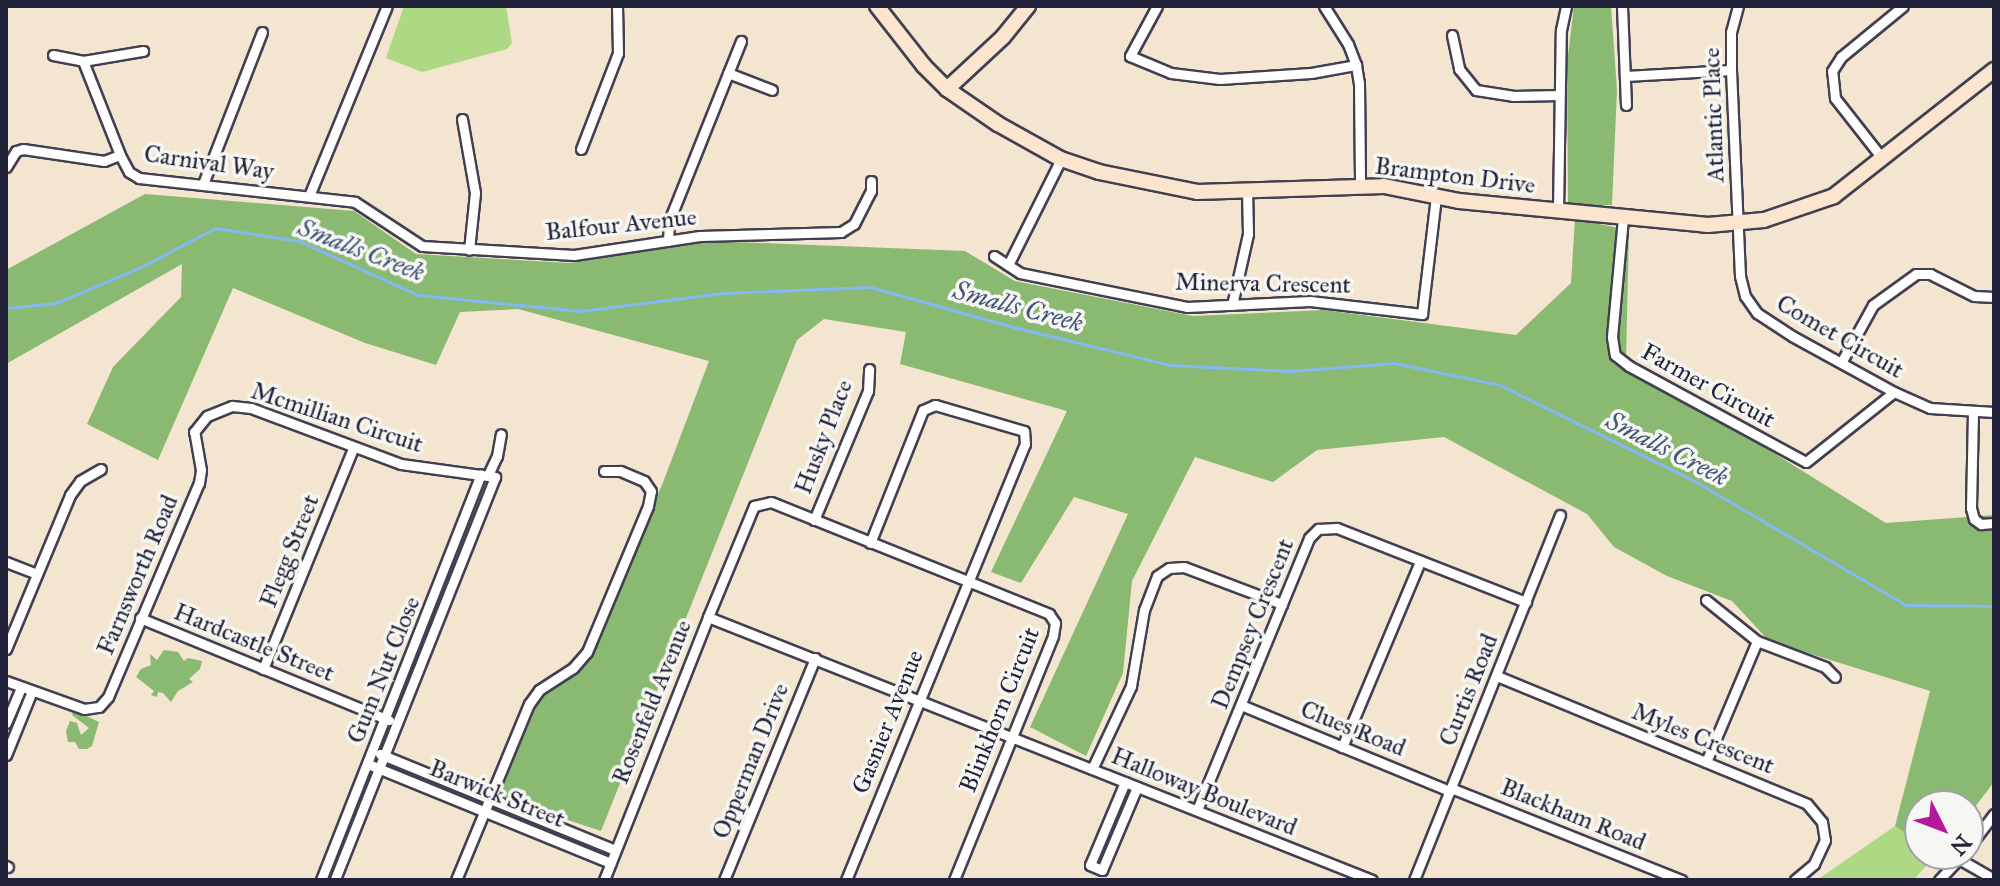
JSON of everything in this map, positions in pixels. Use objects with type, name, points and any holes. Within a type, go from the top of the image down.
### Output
[{"type":"street","points":[[309,196],[387,6]]},
{"type":"street","points":[[581,149],[618,53],[617,6]]},
{"type":"street","name":"Brampton Drive","points":[[877,6],[924,66],[947,89],[998,124],[1061,159],[1099,172],[1197,192],[1360,186],[1415,189],[1436,197],[1708,225],[1738,224],[1816,205],[1834,196],[1994,70]]},
{"type":"street","points":[[947,89],[1003,37],[1028,6]]},
{"type":"street","points":[[1157,6],[1130,56],[1171,73],[1220,79],[1311,73],[1356,65]]},
{"type":"street","points":[[1324,6],[1348,44],[1356,65],[1359,83],[1360,186]]},
{"type":"street","points":[[1558,211],[1561,30],[1566,6]]},
{"type":"street","points":[[1622,6],[1626,105]]},
{"type":"street","name":"Atlantic Place","points":[[1738,6],[1731,32],[1738,224]]},
{"type":"street","points":[[1882,158],[1835,98],[1832,71],[1841,57],[1903,6]]},
{"type":"street","points":[[203,184],[262,32]]},
{"type":"street","points":[[1452,35],[1459,69],[1476,90],[1513,96],[1559,95]]},
{"type":"street","points":[[668,241],[669,221],[741,41]]},
{"type":"street","points":[[53,55],[83,61],[143,51]]},
{"type":"street","name":"Carnival Way","points":[[83,61],[120,155],[129,172],[139,178],[309,196]]},
{"type":"street","points":[[1626,76],[1731,70]]},
{"type":"street","points":[[728,73],[772,90]]},
{"type":"street","points":[[462,119],[475,193],[475,216],[469,250]]},
{"type":"street","points":[[6,167],[16,151],[23,149],[104,161],[120,155]]},
{"type":"street","points":[[1008,265],[1061,159]]},
{"type":"street","name":"Balfour Avenue","points":[[309,196],[355,202],[422,246],[574,255],[700,236],[841,232],[854,224],[871,191],[871,181]]},
{"type":"street","points":[[1232,305],[1248,234],[1247,189]]},
{"type":"street","name":"Minerva Crescent","points":[[994,256],[1030,276],[1187,307],[1310,301],[1422,314],[1436,197]]},
{"type":"street","name":"Farmer Circuit","points":[[1623,218],[1612,337],[1615,355],[1629,366],[1806,462],[1894,392]]},
{"type":"street","name":"Comet Circuit","points":[[1738,224],[1740,276],[1745,296],[1757,313],[1894,392],[1930,408],[1994,412]]},
{"type":"street","points":[[1842,361],[1873,305],[1916,274],[1930,274],[1974,296],[1994,297]]},
{"type":"street","name":"Husky Place","points":[[814,520],[868,391],[869,369]]},
{"type":"street","name":"Gasnier Avenue","points":[[846,880],[1025,444],[1024,431],[935,405],[923,410],[870,543]]},
{"type":"street","name":"Mcmillian Circuit","points":[[197,449],[194,432],[201,420],[241,406],[414,467],[488,475]]},
{"type":"street","points":[[1973,412],[1971,508],[1974,519],[1981,524],[1994,523]]},
{"type":"street","name":"Gum Nut Close","points":[[335,880],[497,456],[501,434]]},
{"type":"street","name":"Flegg Street","points":[[263,669],[353,448]]},
{"type":"street","name":"Farnsworth Road","points":[[32,691],[75,708],[92,709],[108,697],[199,483],[201,470],[197,449]]},
{"type":"street","points":[[6,649],[70,495],[80,481],[101,469]]},
{"type":"street","points":[[456,880],[533,696],[573,668],[587,652],[648,506],[651,491],[644,481],[620,471],[604,471]]},
{"type":"street","name":"Gum Nut Close","points":[[321,880],[476,495],[488,475]]},
{"type":"street","name":"Blinkhorn Circuit","points":[[708,617],[754,506],[771,502],[1049,614],[1055,623],[1053,636],[954,880]]},
{"type":"street","name":"Curtis Road","points":[[1414,880],[1560,515]]},
{"type":"street","name":"Dempsey Crescent","points":[[1197,810],[1309,538],[1324,527],[1337,528],[1526,602]]},
{"type":"street","points":[[1342,747],[1420,561]]},
{"type":"street","points":[[6,562],[37,574]]},
{"type":"street","points":[[1092,769],[1131,686],[1144,610],[1157,576],[1169,568],[1184,567],[1282,604]]},
{"type":"street","points":[[1706,600],[1757,641],[1825,667],[1835,677]]},
{"type":"street","name":"Rosenfeld Avenue","points":[[604,880],[708,617],[1011,736]]},
{"type":"street","name":"Hardcastle Street","points":[[140,618],[397,723]]},
{"type":"street","points":[[1706,762],[1757,641]]},
{"type":"street","name":"Opperman Drive","points":[[724,880],[815,658]]},
{"type":"street","name":"Myles Crescent","points":[[1497,676],[1798,799],[1818,814],[1824,830],[1823,847],[1814,864],[1795,880]]},
{"type":"street","points":[[6,681],[32,691],[6,755]]},
{"type":"street","points":[[6,723],[21,687]]},
{"type":"street","name":"Clues Road","points":[[1241,705],[1450,789]]},
{"type":"street","name":"Halloway Boulevard","points":[[1011,736],[1372,880]]},
{"type":"street","name":"Barwick Street","points":[[373,751],[611,863]]},
{"type":"street","name":"Barwick Street","points":[[368,764],[615,850]]},
{"type":"street","points":[[1125,782],[1090,865],[1102,870],[1137,787]]},
{"type":"street","name":"Blackham Road","points":[[1450,789],[1681,880]]},
{"type":"green space","points":[[404,6],[506,6],[512,43],[507,49],[422,72],[386,58]]},
{"type":"green space","points":[[1574,6],[1611,6],[1617,90],[1612,205],[1568,205],[1567,64]]},
{"type":"green space","points":[[145,194],[354,211],[416,254],[569,263],[709,241],[965,251],[1015,281],[1193,316],[1324,310],[1516,335],[1571,283],[1575,219],[1629,230],[1626,361],[1886,523],[1994,515],[1994,782],[1984,795],[1984,790],[1904,790],[1930,691],[1769,641],[1732,601],[1667,576],[1614,547],[1587,514],[1444,437],[1317,450],[1273,482],[1195,457],[1132,581],[1123,673],[1086,756],[1030,727],[1128,514],[1074,497],[1021,583],[991,572],[1067,411],[900,364],[906,332],[824,319],[797,340],[601,831],[498,797],[539,700],[578,672],[662,485],[709,361],[518,309],[460,312],[436,365],[365,343],[233,288],[158,460],[87,424],[113,367],[181,297],[182,264],[6,364],[6,270]]},
{"type":"green space","points":[[164,650],[178,652],[184,661],[188,658],[202,661],[200,669],[189,679],[193,682],[178,691],[171,702],[163,693],[158,692],[157,697],[151,695],[154,691],[136,677],[141,669],[151,665],[150,654],[157,660]]},
{"type":"green space","points":[[74,710],[99,722],[92,746],[87,749],[79,749],[75,742],[68,742],[66,731],[70,721],[77,723],[81,735],[89,728],[72,715]]},
{"type":"green space","points":[[1904,791],[1904,832],[1895,826]]},
{"type":"green space","points":[[1895,826],[1904,832],[1904,870],[1923,870],[1913,880],[1817,880]]},
{"type":"waterway","name":"Smalls Creek","points":[[6,308],[56,303],[143,266],[215,228],[299,241],[418,295],[580,311],[723,293],[870,287],[1013,327],[1170,365],[1291,371],[1394,363],[1500,385],[1698,483],[1906,605],[1994,606]]}]
